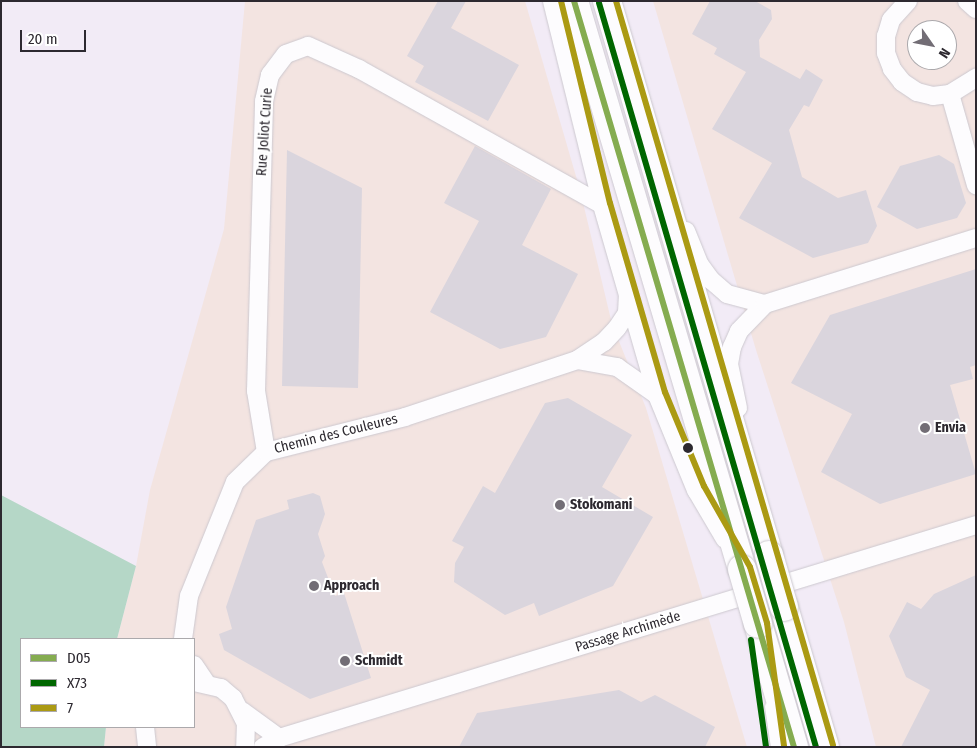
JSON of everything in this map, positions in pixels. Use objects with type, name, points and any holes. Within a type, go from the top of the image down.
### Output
[{"type":"main road","points":[[574,1],[794,747]]},
{"type":"main road","points":[[607,1],[825,747]]},
{"type":"street","points":[[552,1],[602,204],[657,395],[696,490],[742,569]]},
{"type":"street","points":[[908,1],[891,20],[886,36],[886,53],[892,69],[902,82],[916,92],[933,96],[950,94],[976,78]]},
{"type":"street","points":[[967,1],[976,9]]},
{"type":"street","name":"Rue Joliot Curie","points":[[266,452],[256,391],[264,101],[270,75],[286,54],[308,46],[359,70],[602,204]]},
{"type":"street","points":[[950,94],[976,185]]},
{"type":"street","points":[[640,112],[700,265],[727,294],[765,304]]},
{"type":"street","points":[[769,555],[729,364],[739,331],[765,304],[976,238]]},
{"type":"street","points":[[577,360],[604,342],[617,328],[627,313],[628,294]]},
{"type":"street","points":[[577,360],[617,367],[657,395]]},
{"type":"street","name":"Chemin des Couleures","points":[[183,638],[190,596],[235,482],[266,452],[405,417],[577,360]]},
{"type":"street","name":"Passage Archimède","points":[[263,747],[279,738],[976,525]]},
{"type":"street","points":[[195,668],[200,682],[227,693],[242,711],[279,738]]},
{"type":"street","points":[[242,711],[246,730],[245,747]]},
{"type":"street","points":[[146,728],[147,747]]},
{"type":"lane","points":[[758,624],[775,747]]},
{"type":"shaded area","points":[[245,1],[525,1],[580,190],[612,324],[646,408],[747,747],[104,747],[106,728],[195,728],[195,638],[117,638],[136,566],[150,490],[224,229]]},
{"type":"shaded area","points":[[653,1],[976,1],[976,747],[876,747],[844,622],[756,350]]},
{"type":"green space","points":[[1,495],[136,566],[117,638],[20,638],[20,728],[106,728],[104,747],[1,747]]},
{"type":"building","points":[[438,1],[466,1],[451,28],[519,65],[488,121],[415,82],[424,66],[407,56]]},
{"type":"building","points":[[710,1],[755,1],[771,10],[772,19],[759,40],[760,57],[800,79],[806,69],[823,80],[809,107],[804,105],[789,130],[802,177],[838,198],[866,190],[877,226],[868,243],[813,258],[739,218],[772,163],[712,129],[746,72],[714,54],[717,48],[692,34]]},
{"type":"building","points":[[475,146],[551,189],[522,245],[578,274],[546,337],[500,349],[430,312],[479,221],[444,203]]},
{"type":"building","points":[[287,150],[362,188],[358,388],[282,386]]},
{"type":"building","points":[[939,155],[954,164],[966,203],[957,218],[917,229],[877,207],[900,166]]},
{"type":"building","points":[[976,269],[976,365],[970,367],[973,379],[950,385],[976,474],[880,504],[821,472],[852,414],[791,383],[830,315]]},
{"type":"building","name":"Stokomani","points":[[568,398],[632,435],[602,487],[653,517],[613,586],[539,616],[534,603],[505,615],[454,582],[455,563],[464,547],[452,541],[483,486],[495,493],[545,403]]},
{"type":"building","points":[[313,493],[320,496],[325,514],[318,534],[325,556],[322,562],[335,596],[344,593],[371,678],[310,699],[224,650],[219,634],[232,629],[226,607],[256,520],[289,509],[287,500]]},
{"type":"building","points":[[976,575],[976,747],[901,747],[930,690],[906,677],[889,636],[907,602],[921,609],[934,594]]},
{"type":"building","points":[[619,690],[641,702],[655,695],[715,727],[705,747],[459,747],[477,713]]},
{"type":"transit line","name":"7","points":[[561,1],[610,203],[665,392],[704,486],[750,567],[767,623],[784,746]]},
{"type":"transit line","name":"D05","points":[[574,1],[794,747]]},
{"type":"transit line","name":"7","points":[[616,1],[833,745]]},
{"type":"transit line","name":"X73","points":[[599,3],[816,747]]},
{"type":"transit line","name":"X73","points":[[751,640],[766,747]]},
{"type":"place","name":"Envia","points":[[925,428]]},
{"type":"place","name":"Stokomani","points":[[560,505]]},
{"type":"place","name":"Approach","points":[[314,586]]},
{"type":"place","name":"Schmidt","points":[[345,661]]}]
